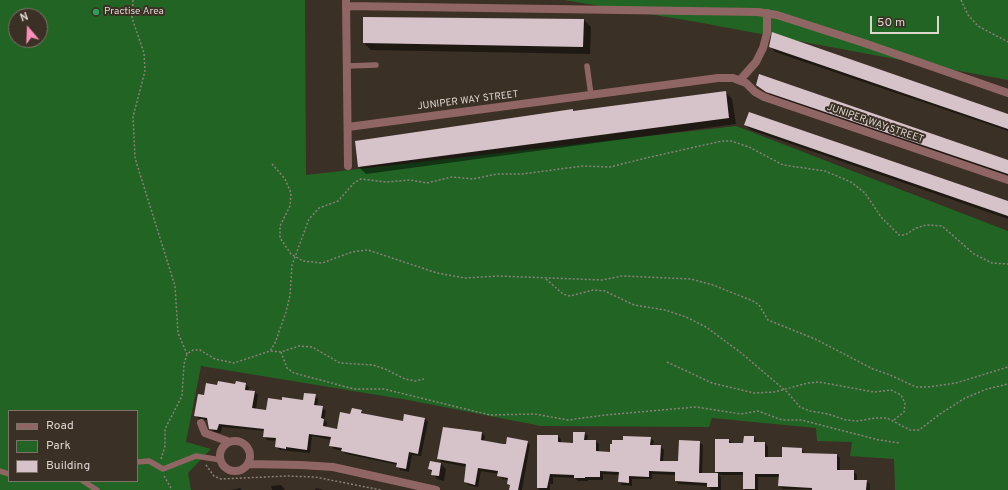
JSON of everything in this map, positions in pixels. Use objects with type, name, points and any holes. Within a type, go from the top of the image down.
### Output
[{"type":"street","points":[[348,166],[346,3],[738,10],[767,13],[870,45],[1008,93]]},
{"type":"street","points":[[740,80],[756,62],[763,48],[767,33],[767,13]]},
{"type":"street","name":"JUNIPER WAY STREET","points":[[348,127],[718,78],[733,78],[740,80],[764,97],[1008,180]]},
{"type":"street","points":[[201,423],[205,433],[230,442],[238,442],[246,446],[250,455],[248,464]]},
{"type":"street","points":[[230,442],[222,451],[221,460],[226,468],[235,471],[240,470],[248,464],[333,467],[436,490]]},
{"type":"lane","points":[[347,66],[376,65]]},
{"type":"lane","points":[[587,66],[591,95]]},
{"type":"lane","points":[[138,462],[149,461],[158,468],[163,469],[180,464],[192,457],[205,457],[221,460]]},
{"type":"lane","points":[[86,482],[97,490]]},
{"type":"path","points":[[133,0],[133,24],[142,49],[145,67],[144,80],[133,117],[135,158],[175,286],[177,325],[180,340],[187,354]]},
{"type":"path","points":[[961,0],[968,15],[978,26],[1008,42]]},
{"type":"path","points":[[270,351],[276,343],[288,304],[290,271],[312,215],[319,208],[338,201],[354,183],[361,179],[386,182],[410,180],[427,183],[452,177],[473,179],[497,174],[526,173],[583,166],[610,167],[727,141],[749,147],[783,165],[825,171],[851,182],[865,193],[880,217],[899,235],[905,235],[916,228],[926,225],[942,226],[974,254],[992,263],[1008,264]]},
{"type":"path","points":[[272,164],[285,179],[292,193],[290,206],[279,230],[282,241],[295,257],[303,261],[318,264],[352,252],[368,250],[382,253],[437,273],[459,277],[470,278],[498,276],[602,280],[622,276],[691,280],[713,284],[756,303],[761,308],[766,318],[771,321],[815,340],[873,370],[890,375],[916,387],[956,383],[1008,367]]},
{"type":"path","points":[[546,279],[563,294],[570,296],[593,290],[605,291],[634,305],[665,310],[686,317],[715,334],[784,390],[800,407],[810,411],[828,414],[852,421],[881,418],[893,420],[910,430],[919,430],[965,398],[987,389],[1008,384]]},
{"type":"path","points":[[172,490],[158,468],[164,451],[165,429],[182,396],[184,364],[187,354],[193,350],[200,350],[222,361],[234,363],[270,351],[281,352],[299,346],[312,347],[340,364],[373,365],[405,379],[424,379]]},
{"type":"path","points":[[281,352],[287,368],[294,373],[354,389],[384,389],[490,415],[505,416],[535,414],[568,420],[696,407],[741,414],[758,411],[782,420],[801,420],[879,440],[900,443]]},
{"type":"path","points":[[667,362],[712,382],[754,393],[784,390],[808,382],[819,382],[874,392],[887,390],[895,391],[904,399],[905,408],[901,416],[893,420]]},
{"type":"path","points":[[205,457],[208,468],[214,476],[221,479],[287,476],[314,477],[381,490]]},
{"type":"green space","points":[[0,0],[305,0],[306,175],[736,126],[1008,231],[1008,490],[895,490],[894,459],[850,456],[852,442],[817,441],[816,428],[712,418],[709,427],[541,426],[408,400],[201,366],[186,442],[211,449],[188,473],[191,490],[0,490]]},
{"type":"green space","points":[[564,0],[1008,0],[1008,80],[691,21]]},
{"type":"building","points":[[363,17],[584,19],[583,47],[363,43]]},
{"type":"building","points":[[772,32],[1008,114],[1008,129],[769,47]]},
{"type":"building","points":[[759,74],[1008,160],[1008,174],[766,92],[756,85]]},
{"type":"building","points":[[726,91],[729,118],[358,167],[355,141],[573,109],[573,111]]},
{"type":"building","points":[[749,112],[1008,201],[1008,216],[744,125]]},
{"type":"building","points":[[218,381],[235,384],[236,381],[246,383],[245,390],[255,391],[252,408],[266,410],[268,398],[282,400],[282,397],[303,400],[304,393],[316,394],[314,405],[323,406],[321,418],[324,419],[323,426],[337,429],[340,412],[350,414],[352,408],[362,410],[361,413],[403,421],[404,414],[425,418],[418,454],[409,452],[406,469],[396,467],[397,463],[341,451],[342,448],[329,446],[331,437],[309,434],[307,450],[286,447],[286,449],[275,447],[276,438],[263,437],[264,429],[219,424],[217,430],[209,429],[207,418],[194,416],[198,394],[204,395],[206,383],[217,385]]},
{"type":"building","points":[[443,427],[482,432],[481,440],[503,444],[506,444],[507,437],[528,441],[518,490],[509,490],[510,485],[507,484],[508,478],[497,476],[498,471],[478,468],[475,485],[464,482],[466,464],[437,459]]},
{"type":"building","points":[[573,432],[585,432],[584,440],[596,440],[596,451],[610,452],[610,444],[612,444],[612,440],[623,440],[623,436],[651,437],[650,445],[661,445],[660,461],[678,461],[679,440],[700,441],[699,473],[718,473],[718,487],[707,487],[707,483],[675,481],[675,472],[649,471],[649,477],[629,476],[629,483],[618,482],[619,472],[600,471],[600,477],[585,478],[574,478],[574,475],[550,474],[547,488],[537,488],[537,435],[558,435],[558,442],[573,443]]},
{"type":"building","points":[[744,436],[754,436],[754,442],[765,442],[765,457],[782,457],[782,447],[802,448],[802,453],[837,454],[837,470],[854,470],[854,480],[867,480],[866,490],[812,490],[812,488],[778,486],[779,474],[755,474],[755,489],[743,489],[743,472],[715,472],[715,439],[729,439],[729,443],[743,443]]},
{"type":"building","points":[[430,461],[441,463],[439,476],[431,475],[432,470],[428,469]]},
{"type":"place","name":"Practise Area","points":[[96,12]]}]
